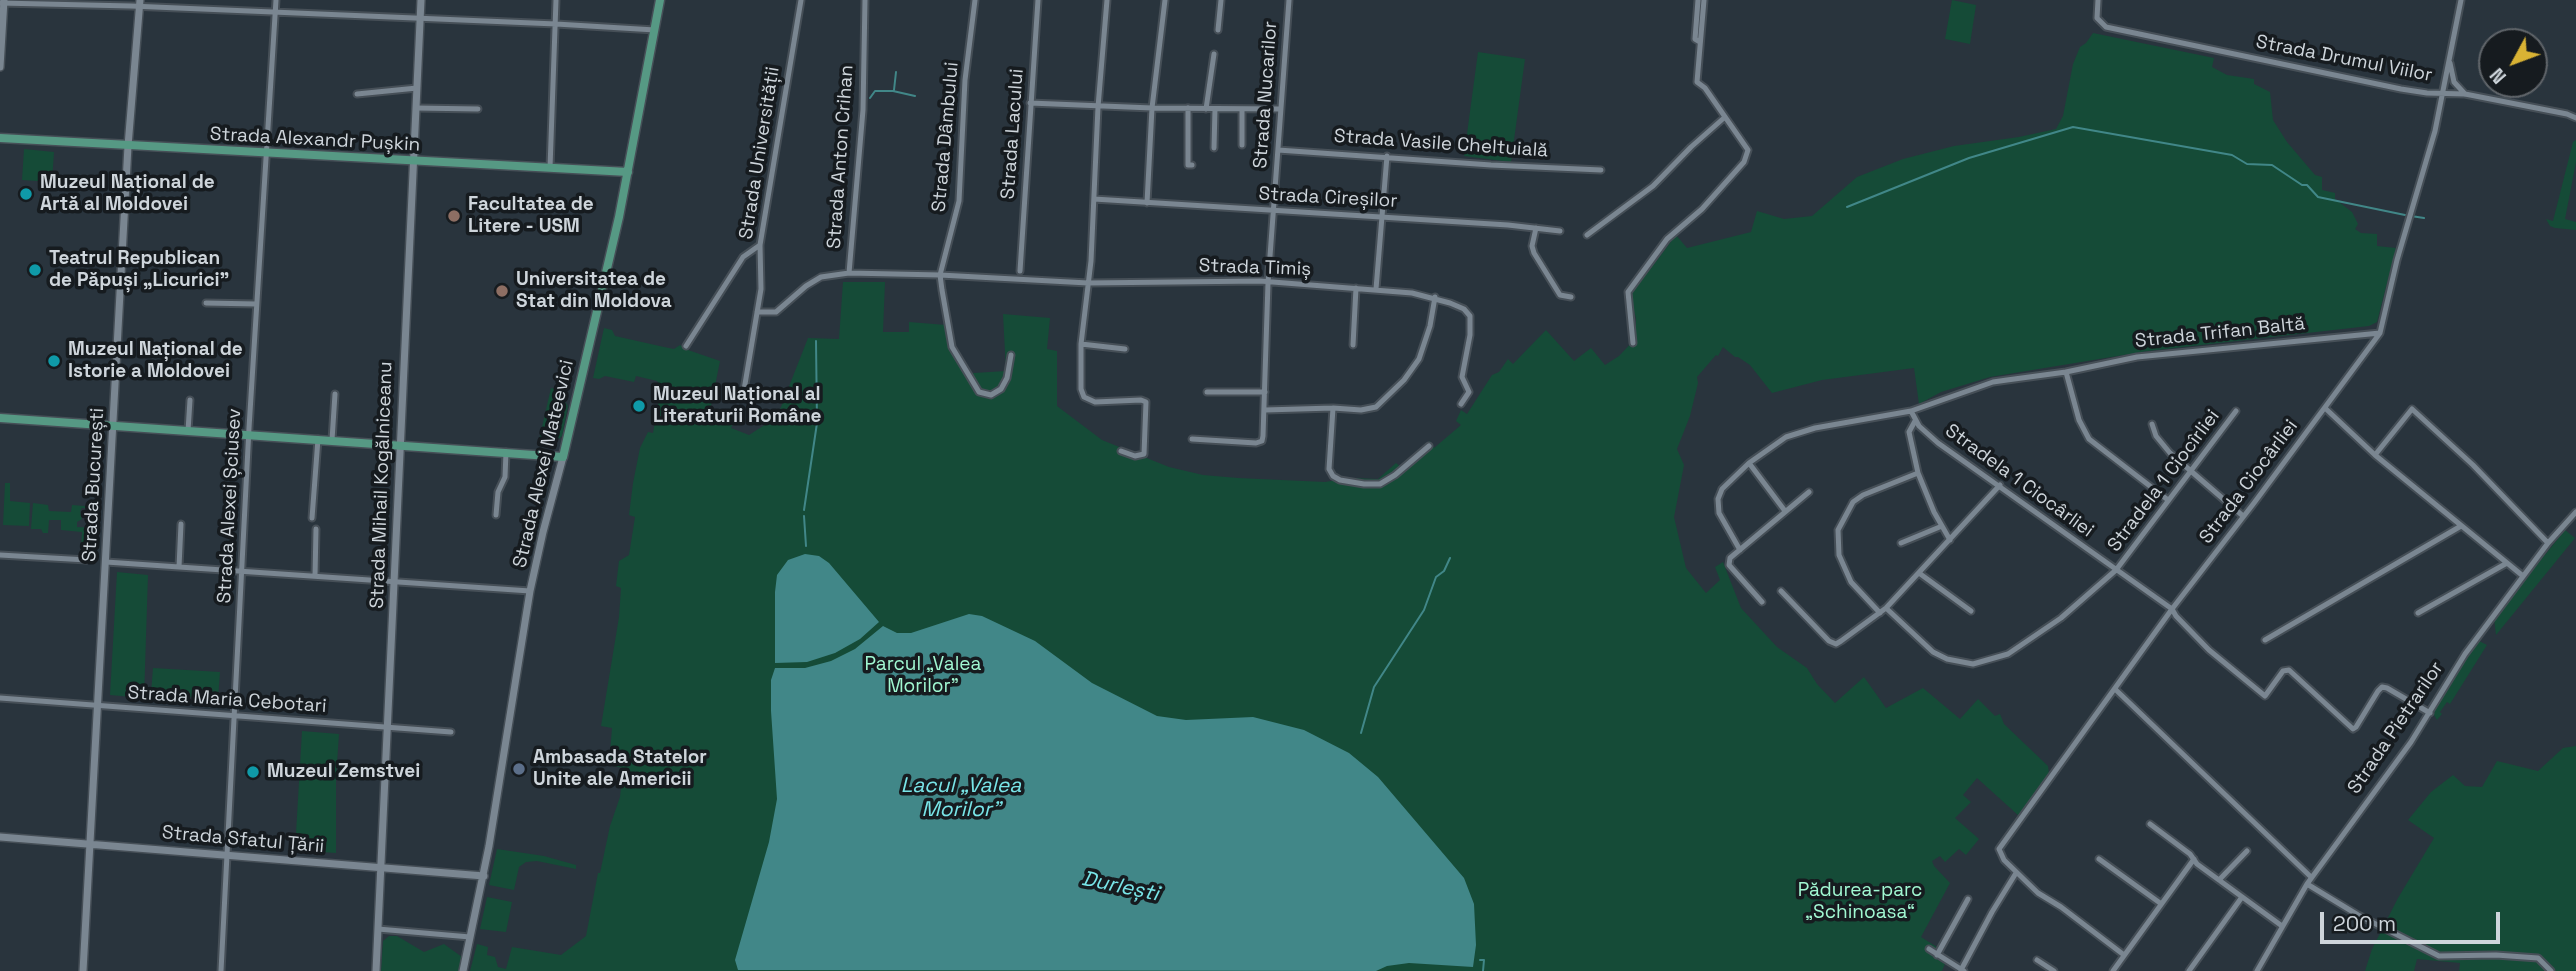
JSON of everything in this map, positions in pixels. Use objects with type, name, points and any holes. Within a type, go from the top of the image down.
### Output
[{"type":"main road","name":"Strada Mihail Kogălniceanu","points":[[376,971],[421,0]]},
{"type":"main road","name":"Strada Alexei Mateevici","points":[[463,971],[484,876],[530,591],[628,172],[660,0]]},
{"type":"main road","points":[[0,67],[3,2]]},
{"type":"main road","name":"Strada București","points":[[83,971],[128,146],[140,3]]},
{"type":"main road","name":"Strada Alexandr Pușkin","points":[[0,138],[628,172]]},
{"type":"main road","points":[[0,418],[563,457]]},
{"type":"main road","name":"Strada Sfatul Țării","points":[[0,837],[484,876]]},
{"type":"street","name":"Strada Alexei Șciusev","points":[[221,971],[256,304],[276,0]]},
{"type":"street","points":[[550,168],[556,0]]},
{"type":"street","name":"Strada Universității","points":[[757,312],[762,274],[760,245],[801,0]]},
{"type":"street","name":"Strada Anton Crihan","points":[[849,273],[863,110],[865,0]]},
{"type":"street","name":"Strada Dâmbului","points":[[940,275],[959,201],[965,80],[975,0]]},
{"type":"street","name":"Strada Lacului","points":[[1020,271],[1038,0]]},
{"type":"street","points":[[1107,0],[1088,283],[1081,344],[1081,389],[1084,397],[1095,402],[1141,400],[1148,406],[1144,454],[1135,456],[1121,451]]},
{"type":"street","points":[[1147,203],[1152,108],[1164,0]]},
{"type":"street","points":[[1218,30],[1220,0]]},
{"type":"street","name":"Strada Nucarilor","points":[[1192,439],[1259,443],[1263,436],[1268,283],[1289,0]]},
{"type":"street","points":[[1633,343],[1629,292],[1667,239],[1702,209],[1746,158],[1747,146],[1705,88],[1697,82],[1701,0]]},
{"type":"street","name":"Strada Drumul Viilor","points":[[2098,0],[2097,18],[2106,27],[2402,89],[2465,94],[2576,118]]},
{"type":"street","name":"Strada Ciocârliei","points":[[2016,873],[1999,852],[2001,845],[2116,690],[2172,609],[2380,332],[2397,260],[2435,131],[2461,0]]},
{"type":"street","points":[[3,2],[140,3],[275,13],[655,30]]},
{"type":"street","points":[[1206,108],[1214,54]]},
{"type":"street","points":[[2449,58],[2452,76],[2465,94]]},
{"type":"street","points":[[357,94],[417,88]]},
{"type":"street","points":[[1030,103],[1098,107],[1280,109]]},
{"type":"street","points":[[416,108],[478,109]]},
{"type":"street","points":[[1188,108],[1188,165],[1192,165]]},
{"type":"street","points":[[1214,148],[1215,109]]},
{"type":"street","points":[[1242,109],[1242,145]]},
{"type":"street","points":[[1587,235],[1653,186],[1725,117]]},
{"type":"street","name":"Strada Vasile Cheltuială","points":[[1278,150],[1601,170]]},
{"type":"street","points":[[1376,289],[1387,156]]},
{"type":"street","name":"Strada Cireșilor","points":[[1094,199],[1560,231]]},
{"type":"street","points":[[1536,228],[1532,246],[1534,253],[1563,297],[1572,297]]},
{"type":"street","points":[[686,346],[743,257],[760,245]]},
{"type":"street","name":"Strada Timiș","points":[[757,312],[776,312],[806,286],[821,277],[849,273],[1088,283],[1268,283],[1376,289],[1435,297],[1464,309],[1470,316],[1470,335],[1462,377],[1469,391],[1461,404]]},
{"type":"street","points":[[940,275],[952,346],[979,392],[991,395],[1001,389],[1007,378],[1011,355]]},
{"type":"street","points":[[1353,345],[1356,288]]},
{"type":"street","points":[[1265,410],[1372,408],[1410,374],[1422,353],[1435,297]]},
{"type":"street","points":[[206,303],[256,304]]},
{"type":"street","points":[[743,396],[757,312]]},
{"type":"street","name":"Strada Trifan Baltă","points":[[1740,550],[1719,513],[1718,499],[1722,489],[1749,463],[1786,437],[1815,428],[1912,411],[1993,382],[2066,372],[2137,357],[2380,332]]},
{"type":"street","points":[[1081,344],[1125,349]]},
{"type":"street","points":[[2066,372],[2079,420],[2089,439],[2168,500]]},
{"type":"street","points":[[1207,392],[1265,392]]},
{"type":"street","points":[[332,440],[335,394]]},
{"type":"street","points":[[188,431],[190,400]]},
{"type":"street","points":[[1333,408],[1329,469],[1333,476],[1340,480],[1380,484],[1429,446]]},
{"type":"street","points":[[2325,408],[2375,455],[2523,576]]},
{"type":"street","points":[[2375,455],[2412,409],[2473,466],[2548,543]]},
{"type":"street","points":[[1912,411],[1915,421],[1909,432],[1918,473],[1934,512],[1950,540]]},
{"type":"street","name":"Stradela 1 Ciocîrliei","points":[[2116,570],[2236,411]]},
{"type":"street","name":"Stradela 1 Ciocârliei","points":[[1915,421],[1938,443],[2172,609],[2209,650],[2265,695],[2283,671],[2289,670],[2353,729],[2382,687],[2430,713]]},
{"type":"street","points":[[2152,424],[2152,430],[2162,444],[2244,516]]},
{"type":"street","points":[[312,519],[318,439]]},
{"type":"street","points":[[496,515],[498,492],[505,477],[506,452]]},
{"type":"street","points":[[1749,463],[1785,510]]},
{"type":"street","points":[[1880,613],[1850,582],[1839,555],[1838,530],[1853,502],[1863,495],[1918,473]]},
{"type":"street","points":[[1781,591],[1836,644],[1886,608],[2000,485]]},
{"type":"street","points":[[1762,602],[1729,565],[1730,558],[1809,492]]},
{"type":"street","name":"Strada Pietrarilor","points":[[2257,971],[2307,884],[2430,713],[2465,654],[2548,543],[2576,512]]},
{"type":"street","points":[[179,567],[181,524]]},
{"type":"street","points":[[1901,543],[1942,526]]},
{"type":"street","points":[[2265,640],[2461,526]]},
{"type":"street","points":[[315,576],[316,529]]},
{"type":"street","points":[[0,555],[87,560]]},
{"type":"street","points":[[106,562],[530,591]]},
{"type":"street","points":[[2418,613],[2507,563]]},
{"type":"street","points":[[1886,608],[1933,652],[1947,659],[1973,664],[1995,660],[2037,636],[2116,570]]},
{"type":"street","points":[[1919,573],[1972,611]]},
{"type":"street","points":[[2116,690],[2312,877]]},
{"type":"street","name":"Strada Maria Cebotari","points":[[0,698],[451,732]]},
{"type":"street","points":[[2150,824],[2219,880],[2282,926]]},
{"type":"street","points":[[2219,880],[2246,851]]},
{"type":"street","points":[[2099,859],[2160,903]]},
{"type":"street","points":[[2113,971],[2194,859]]},
{"type":"street","points":[[1929,949],[1963,970],[1992,912],[2016,873],[2038,893],[2124,954]]},
{"type":"street","points":[[2307,884],[2359,916],[2439,956],[2496,955],[2538,958],[2552,971]]},
{"type":"street","points":[[2189,971],[2242,897]]},
{"type":"street","points":[[1937,955],[1968,899]]},
{"type":"street","points":[[378,929],[470,937]]},
{"type":"street","points":[[2037,960],[2054,971]]},
{"type":"green space","points":[[1952,0],[1976,5],[1970,44],[1945,39]]},
{"type":"green space","name":"Parcul „Valea Morilor”","points":[[2093,33],[2214,58],[2212,67],[2227,75],[2254,79],[2254,84],[2270,92],[2273,120],[2287,142],[2315,175],[2322,177],[2322,190],[2335,193],[2335,199],[2352,212],[2358,224],[2355,229],[2361,233],[2377,234],[2377,246],[2396,248],[2377,322],[2369,326],[2148,351],[1990,377],[1941,392],[1919,404],[1914,368],[1822,380],[1772,393],[1750,365],[1723,347],[1718,356],[1716,355],[1697,377],[1690,416],[1677,449],[1684,465],[1674,517],[1686,568],[1706,593],[1720,580],[1715,567],[1723,562],[1741,608],[1777,647],[1807,668],[1817,684],[1835,703],[1864,677],[1886,708],[1923,688],[1960,719],[1978,699],[1995,716],[2000,714],[2004,724],[2048,766],[2049,774],[2019,816],[1977,778],[1963,795],[1971,802],[1955,818],[1979,839],[1966,855],[1959,849],[1945,862],[1940,856],[1932,861],[1950,883],[1921,937],[1937,947],[1932,956],[1945,964],[1942,971],[470,971],[477,944],[488,947],[487,955],[495,957],[498,967],[506,969],[512,947],[561,955],[586,936],[598,873],[620,797],[623,768],[609,765],[612,728],[601,726],[619,617],[621,588],[616,586],[619,561],[629,555],[635,517],[629,515],[633,483],[640,448],[648,432],[653,433],[661,387],[657,381],[636,376],[634,382],[605,376],[593,378],[604,328],[612,330],[615,336],[674,349],[680,345],[720,361],[709,416],[733,423],[731,428],[749,435],[777,417],[808,338],[839,339],[843,282],[885,282],[883,332],[909,332],[909,322],[946,325],[950,349],[968,376],[974,373],[1006,371],[1003,314],[1050,318],[1047,349],[1057,351],[1057,406],[1102,440],[1169,467],[1203,475],[1238,478],[1325,482],[1351,478],[1378,479],[1396,463],[1401,467],[1430,441],[1434,448],[1461,425],[1456,421],[1461,410],[1467,414],[1492,375],[1499,372],[1508,359],[1513,364],[1546,330],[1574,361],[1591,348],[1605,365],[1619,356],[1636,338],[1636,318],[1630,296],[1676,235],[1687,248],[1751,232],[1757,211],[1784,219],[1812,216],[1857,177],[1903,159],[1954,146],[2056,129],[2063,116],[2073,64],[2080,47]]},
{"type":"green space","points":[[1478,52],[1525,59],[1511,162],[1464,156]]},
{"type":"green space","points":[[2576,140],[2576,162],[2565,219],[2576,222],[2576,230],[2555,228],[2550,226],[2546,219],[2553,221],[2573,142]]},
{"type":"green space","points":[[24,149],[54,152],[52,182],[22,180]]},
{"type":"green space","points":[[551,388],[556,389],[568,406],[562,436],[554,442],[558,436],[558,426],[552,423],[548,436],[551,445],[538,444]]},
{"type":"green space","points":[[5,483],[10,483],[10,501],[30,503],[29,526],[3,525]]},
{"type":"green space","points":[[33,503],[48,505],[49,511],[71,512],[72,505],[97,507],[82,508],[82,519],[77,522],[77,527],[95,528],[94,547],[90,550],[81,549],[82,532],[61,530],[61,520],[49,520],[48,533],[43,533],[41,529],[31,529]]},
{"type":"green space","points":[[2565,530],[2575,538],[2496,635],[2494,618]]},
{"type":"green space","points":[[117,572],[148,575],[144,698],[110,695]]},
{"type":"green space","points":[[2477,640],[2487,645],[2437,720],[2435,709]]},
{"type":"green space","points":[[153,668],[220,672],[218,699],[151,694]]},
{"type":"green space","points":[[302,731],[339,734],[336,853],[295,850]]},
{"type":"green space","points":[[2576,746],[2576,971],[2459,971],[2460,963],[2417,959],[2414,971],[2365,971],[2372,949],[2398,898],[2434,838],[2408,820],[2431,792],[2453,775],[2465,786],[2482,787],[2497,761],[2538,771],[2563,748]]},
{"type":"green space","points":[[497,849],[544,856],[576,865],[576,869],[537,861],[526,862],[519,867],[514,890],[489,885]]},
{"type":"green space","points":[[487,897],[512,902],[506,932],[480,929]]},
{"type":"green space","points":[[389,936],[397,936],[424,952],[444,944],[462,957],[459,971],[381,971],[383,941]]},
{"type":"water","points":[[805,554],[819,556],[829,563],[879,622],[860,639],[835,653],[807,662],[775,663],[777,575],[788,560]]},
{"type":"water","name":"Lacul „Valea Morilor”","points":[[969,614],[982,616],[1035,641],[1092,683],[1157,716],[1186,720],[1253,717],[1304,730],[1349,753],[1378,777],[1464,878],[1474,904],[1476,945],[1473,967],[1409,963],[1387,966],[1376,971],[738,970],[735,960],[769,842],[777,799],[771,711],[771,680],[775,668],[805,668],[831,661],[855,649],[883,626],[897,633],[911,633]]},
{"type":"waterway","points":[[894,90],[896,72]]},
{"type":"waterway","points":[[870,98],[875,91],[893,91],[915,96]]},
{"type":"waterway","points":[[1847,207],[1969,158],[2073,127],[2232,155],[2247,164],[2272,165],[2302,185],[2307,185],[2318,197],[2405,215]]},
{"type":"waterway","points":[[2411,216],[2424,218]]},
{"type":"waterway","points":[[804,510],[817,423],[816,341]]},
{"type":"waterway","points":[[804,516],[806,546]]},
{"type":"waterway","points":[[1361,733],[1374,687],[1424,610],[1436,577],[1444,571],[1450,558]]},
{"type":"waterway","points":[[1480,960],[1484,960],[1483,971]]},
{"type":"place","name":"Muzeul Național de Artă al Moldovei","points":[[26,194]]},
{"type":"place","name":"Facultatea de Litere - USM","points":[[454,216]]},
{"type":"place","name":"Teatrul Republican de Păpuși „Licurici”","points":[[35,270]]},
{"type":"place","name":"Universitatea de Stat din Moldova","points":[[502,291]]},
{"type":"place","name":"Muzeul Național de Istorie a Moldovei","points":[[54,361]]},
{"type":"place","name":"Muzeul Național al Literaturii Române","points":[[639,406]]},
{"type":"place","name":"Ambasada Statelor Unite ale Americii","points":[[519,769]]},
{"type":"place","name":"Muzeul Zemstvei","points":[[253,772]]},
{"type":"water label","name":"Durlești","points":[[1120,887]]},
{"type":"park label","name":"Pădurea-parc „Schinoasa“","points":[[1860,902]]}]
